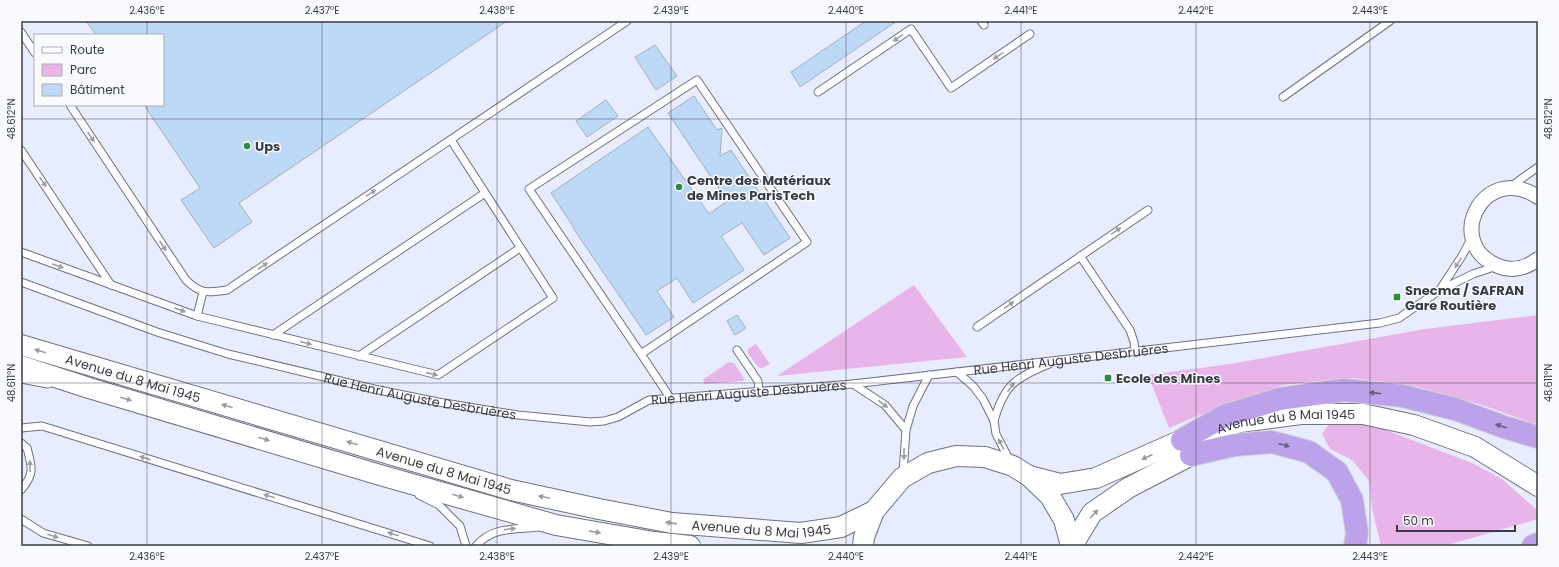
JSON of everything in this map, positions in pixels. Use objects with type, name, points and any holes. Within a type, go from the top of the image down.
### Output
[{"type":"highway","points":[[1187,448],[1224,416],[1280,399],[1344,390],[1403,396],[1455,409],[1504,427],[1538,437]]},
{"type":"highway","points":[[1187,448],[1272,442],[1309,452],[1337,472],[1352,500],[1357,533],[1355,546]]},
{"type":"highway","points":[[1533,546],[1538,544]]},
{"type":"main road","name":"Avenue du 8 Mai 1945","points":[[21,346],[511,490],[599,509],[672,523],[801,533],[841,527],[874,511]]},
{"type":"main road","name":"Avenue du 8 Mai 1945","points":[[21,366],[89,388],[380,475],[556,525],[658,544],[690,546]]},
{"type":"main road","name":"Avenue du 8 Mai 1945","points":[[863,546],[864,537],[874,511],[902,478],[928,463],[956,456],[985,457],[1060,484],[1096,478],[1187,448],[1240,422],[1301,414],[1363,414],[1414,425],[1475,447],[1535,492]]},
{"type":"main road","name":"Avenue du 8 Mai 1945","points":[[1071,546],[1092,513],[1187,448]]},
{"type":"main road","name":"Avenue du 8 Mai 1945","points":[[1021,471],[1050,496],[1064,520],[1071,546]]},
{"type":"street","name":"Rue Henri Auguste Desbruères","points":[[1537,261],[1517,269],[1503,268],[1490,263],[1480,254],[1473,242],[1471,228],[1474,214],[1481,202],[1491,193],[1504,188],[1517,188],[1538,197]]},
{"type":"lane","points":[[71,106],[186,280],[193,287],[203,292],[227,290],[627,21]]},
{"type":"lane","points":[[1283,97],[1390,21]]},
{"type":"lane","points":[[818,92],[911,29],[951,88],[1030,34]]},
{"type":"lane","points":[[21,32],[34,52]]},
{"type":"lane","points":[[641,354],[807,242],[697,80],[529,189],[671,399]]},
{"type":"lane","points":[[21,252],[197,316],[438,375],[553,298],[450,140]]},
{"type":"lane","points":[[21,150],[111,285]]},
{"type":"lane","points":[[1508,188],[1538,168]]},
{"type":"lane","points":[[274,335],[485,193]]},
{"type":"lane","points":[[977,327],[1148,210]]},
{"type":"lane","name":"Rue Henri Auguste Desbruères","points":[[1440,290],[1462,256],[1472,236]]},
{"type":"lane","points":[[359,356],[520,248]]},
{"type":"lane","points":[[1080,256],[1130,330],[1134,342],[1135,352]]},
{"type":"lane","name":"Rue Henri Auguste Desbruères","points":[[21,282],[158,332],[228,354],[374,389],[438,402],[518,415],[590,422],[604,421],[618,417],[649,400],[853,384],[1380,324],[1399,318],[1440,290],[1473,274],[1497,266]]},
{"type":"lane","points":[[197,316],[203,292]]},
{"type":"lane","points":[[737,350],[758,381],[759,392]]},
{"type":"lane","points":[[994,421],[999,405],[1014,381],[1024,374],[1056,361]]},
{"type":"lane","points":[[957,372],[973,386],[983,399],[994,421],[996,434],[1021,471]]},
{"type":"lane","points":[[902,478],[906,430],[913,406],[929,375]]},
{"type":"lane","points":[[21,379],[51,385],[89,388]]},
{"type":"lane","points":[[853,384],[885,405],[906,430]]},
{"type":"lane","points":[[21,428],[42,426],[430,546]]},
{"type":"lane","points":[[21,444],[27,448],[32,466],[29,480],[21,490]]},
{"type":"lane","points":[[380,475],[439,505],[460,526],[466,546]]},
{"type":"lane","points":[[21,519],[43,533],[88,546]]},
{"type":"lane","points":[[476,546],[483,538],[505,529],[534,528],[556,525]]},
{"type":"green space","points":[[914,285],[967,357],[777,376]]},
{"type":"green space","points":[[1538,315],[1538,425],[1482,405],[1415,386],[1352,378],[1283,385],[1219,407],[1169,428],[1148,375],[1230,364],[1425,329]]},
{"type":"green space","points":[[756,344],[770,364],[762,368],[758,367],[748,353],[748,349]]},
{"type":"green space","points":[[729,362],[734,363],[745,380],[704,384],[704,379]]},
{"type":"green space","points":[[1331,421],[1365,422],[1472,463],[1502,479],[1538,511],[1538,519],[1444,546],[1381,546],[1372,508],[1369,481],[1352,460],[1330,449],[1322,434]]},
{"type":"building","name":"Ups","points":[[86,21],[507,21],[239,203],[252,222],[214,248],[181,200],[200,188],[145,106],[164,106],[164,34],[95,34]]},
{"type":"building","points":[[866,21],[897,21],[800,87],[791,72]]},
{"type":"building","points":[[655,45],[677,76],[656,90],[635,57]]},
{"type":"building","points":[[694,96],[717,130],[722,128],[720,156],[731,150],[790,238],[764,255],[742,223],[721,236],[744,270],[693,303],[677,278],[657,291],[674,317],[646,335],[551,193],[648,127],[709,214],[727,201],[668,113]]},
{"type":"building","points":[[606,100],[618,116],[587,137],[576,121]]},
{"type":"building","points":[[737,315],[746,328],[735,335],[727,321]]},
{"type":"place","name":"Ups","points":[[247,146]]},
{"type":"place","name":"Centre des Matériaux de Mines ParisTech","points":[[679,187]]},
{"type":"place","name":"Snecma / SAFRAN Gare Routière","points":[[1397,297]]},
{"type":"place","name":"Ecole des Mines","points":[[1108,378]]}]
